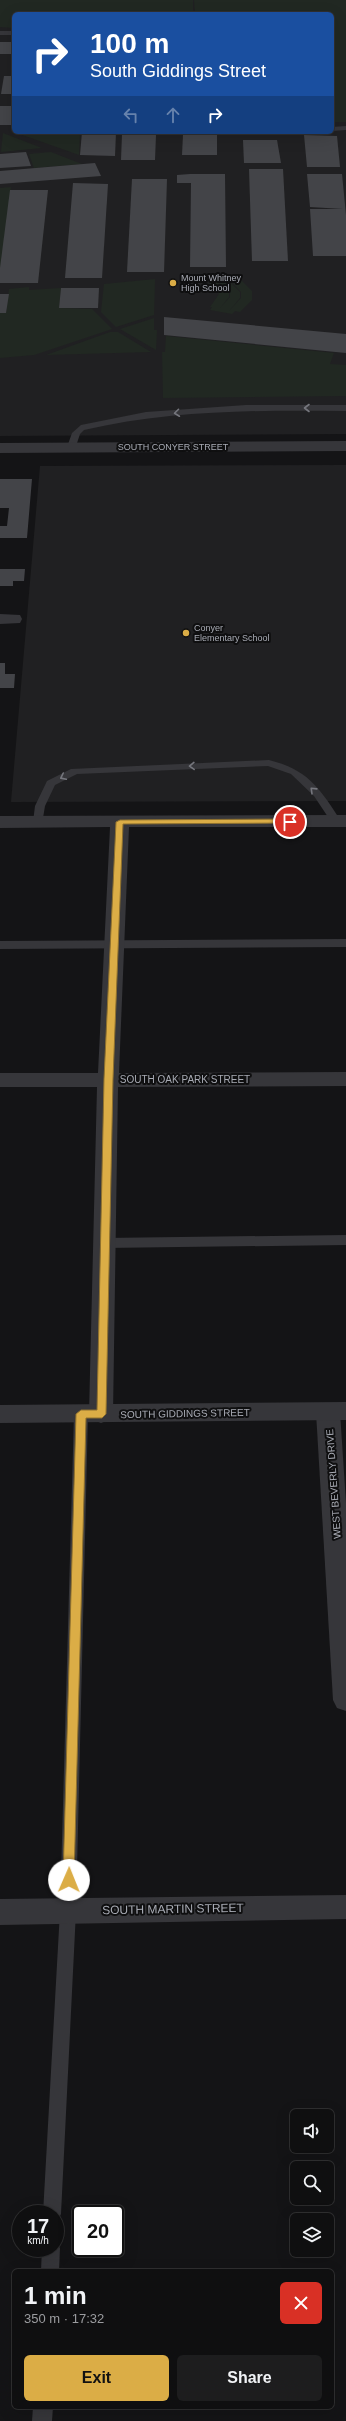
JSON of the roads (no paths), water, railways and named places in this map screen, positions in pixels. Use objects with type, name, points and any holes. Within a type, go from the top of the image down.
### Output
[{"type":"street","name":"SOUTH CONYER STREET","points":[[0,448],[346,446]]},
{"type":"street","points":[[0,822],[341,821]]},
{"type":"street","points":[[91,1414],[104,1243],[108,1079],[120,822]]},
{"type":"street","name":"SOUTH OAK PARK STREET","points":[[0,1080],[346,1079]]},
{"type":"street","name":"SOUTH GIDDINGS STREET","points":[[0,1414],[337,1411]]},
{"type":"street","name":"WEST BEVERLY DRIVE","points":[[337,1411],[346,1700]]},
{"type":"street","name":"SOUTH MARTIN STREET","points":[[0,1912],[346,1907]]},
{"type":"lane","points":[[0,33],[12,33]]},
{"type":"lane","points":[[334,129],[346,128]]},
{"type":"lane","points":[[72,447],[76,432],[81,428],[137,417],[201,410],[346,408]]},
{"type":"lane","points":[[38,822],[40,806],[51,783],[75,771],[269,763],[295,772],[318,794],[341,821]]},
{"type":"lane","points":[[0,945],[346,943]]},
{"type":"lane","points":[[104,1243],[346,1240]]},
{"type":"lane","points":[[52,2205],[68,1911],[91,1414]]},
{"type":"lane","points":[[50,2269],[51,2257]]},
{"type":"lane","points":[[42,2421],[43,2409]]},
{"type":"place","name":"Mount Whitney High School","points":[[173,283]]},
{"type":"place","name":"Conyer Elementary School","points":[[186,633]]}]
